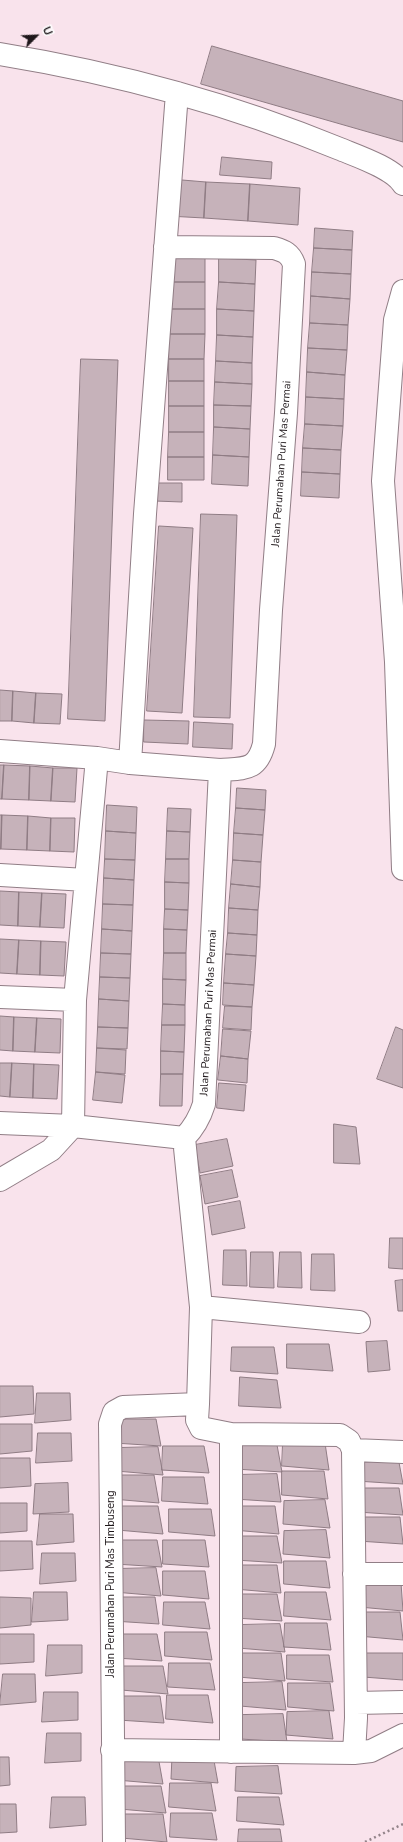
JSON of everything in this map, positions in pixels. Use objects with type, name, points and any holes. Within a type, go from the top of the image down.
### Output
[{"type":"street","points":[[0,54],[120,78],[177,93],[285,126],[379,165],[403,184]]},
{"type":"street","points":[[130,763],[145,514],[177,93]]},
{"type":"street","name":"Jalan Perumahan Puri Mas Permai","points":[[0,751],[97,758],[130,763],[220,770],[252,766],[257,762],[264,744],[271,610],[286,413],[294,264],[292,256],[285,251],[274,248],[165,247]]},
{"type":"street","points":[[403,291],[383,481],[395,540],[396,662],[403,869]]},
{"type":"street","points":[[0,1180],[51,1150],[73,1126],[75,1000],[97,758]]},
{"type":"street","name":"Jalan Perumahan Puri Mas Permai","points":[[184,1138],[192,1130],[200,1117],[204,1104],[220,770]]},
{"type":"street","points":[[0,875],[86,880]]},
{"type":"street","points":[[0,997],[75,1000]]},
{"type":"street","points":[[0,1123],[73,1126],[184,1138],[202,1307],[197,1420],[201,1428],[231,1434],[340,1435],[349,1441],[353,1450],[356,1703],[354,1754]]},
{"type":"street","points":[[202,1307],[359,1322]]},
{"type":"street","name":"Jalan Perumahan Puri Mas Timbuseng","points":[[114,1842],[110,1424],[114,1412],[124,1407],[198,1404]]},
{"type":"street","points":[[231,1434],[231,1752]]},
{"type":"street","points":[[353,1450],[403,1452]]},
{"type":"street","points":[[354,1574],[403,1574]]},
{"type":"street","points":[[356,1703],[403,1702]]},
{"type":"street","points":[[112,1750],[354,1754],[371,1751],[403,1735]]},
{"type":"path","points":[[365,1842],[403,1824]]},
{"type":"building","points":[[212,46],[403,101],[403,142],[201,84]]},
{"type":"building","points":[[222,157],[272,162],[271,179],[220,175]]},
{"type":"building","points":[[170,179],[206,182],[204,218],[168,216]]},
{"type":"building","points":[[206,182],[250,184],[248,221],[204,218]]},
{"type":"building","points":[[250,184],[300,188],[298,225],[248,221]]},
{"type":"building","points":[[315,228],[353,231],[352,250],[314,248]]},
{"type":"building","points":[[314,248],[352,250],[351,274],[312,272]]},
{"type":"building","points":[[169,257],[205,257],[205,282],[169,282]]},
{"type":"building","points":[[219,258],[256,260],[255,284],[219,282]]},
{"type":"building","points":[[312,272],[351,274],[350,299],[311,296]]},
{"type":"building","points":[[169,282],[205,282],[205,309],[169,309]]},
{"type":"building","points":[[219,282],[255,284],[254,311],[217,309]]},
{"type":"building","points":[[311,296],[350,299],[348,325],[310,323]]},
{"type":"building","points":[[169,309],[205,309],[205,334],[169,334]]},
{"type":"building","points":[[217,309],[254,311],[253,337],[217,335]]},
{"type":"building","points":[[310,323],[348,325],[347,350],[308,348]]},
{"type":"building","points":[[169,334],[205,334],[204,359],[169,359]]},
{"type":"building","points":[[217,335],[253,337],[252,363],[216,361]]},
{"type":"building","points":[[308,348],[347,350],[345,375],[307,372]]},
{"type":"building","points":[[81,359],[118,360],[105,721],[68,719]]},
{"type":"building","points":[[169,359],[204,359],[204,381],[169,381]]},
{"type":"building","points":[[216,361],[252,363],[252,384],[215,382]]},
{"type":"building","points":[[307,372],[345,375],[344,399],[306,397]]},
{"type":"building","points":[[169,381],[204,381],[204,406],[169,406]]},
{"type":"building","points":[[215,382],[252,384],[251,406],[214,405]]},
{"type":"building","points":[[306,397],[344,399],[343,426],[305,424]]},
{"type":"building","points":[[214,405],[251,406],[250,429],[214,427]]},
{"type":"building","points":[[169,406],[204,406],[204,432],[169,432]]},
{"type":"building","points":[[305,424],[343,426],[341,450],[303,448]]},
{"type":"building","points":[[214,427],[250,429],[249,457],[213,455]]},
{"type":"building","points":[[169,432],[204,432],[204,457],[168,457]]},
{"type":"building","points":[[303,448],[341,450],[340,474],[302,472]]},
{"type":"building","points":[[213,455],[249,457],[248,486],[212,484]]},
{"type":"building","points":[[168,457],[204,457],[204,480],[168,480]]},
{"type":"building","points":[[302,472],[340,474],[339,498],[301,496]]},
{"type":"building","points":[[156,483],[182,483],[182,502],[155,501]]},
{"type":"building","points":[[201,514],[237,515],[230,718],[194,717]]},
{"type":"building","points":[[159,526],[193,528],[182,713],[147,711]]},
{"type":"building","points":[[0,690],[13,691],[12,721],[0,721]]},
{"type":"building","points":[[13,691],[36,693],[34,723],[12,721]]},
{"type":"building","points":[[36,693],[62,694],[60,724],[34,723]]},
{"type":"building","points":[[144,720],[189,721],[188,744],[144,742]]},
{"type":"building","points":[[194,722],[233,724],[232,749],[193,747]]},
{"type":"building","points":[[0,765],[4,765],[2,799],[0,799]]},
{"type":"building","points":[[4,765],[30,766],[29,800],[2,799]]},
{"type":"building","points":[[30,766],[53,768],[51,801],[29,800]]},
{"type":"building","points":[[53,768],[77,768],[75,802],[51,801]]},
{"type":"building","points":[[237,788],[266,790],[265,810],[236,808]]},
{"type":"building","points":[[107,805],[137,807],[136,833],[106,831]]},
{"type":"building","points":[[168,808],[191,809],[190,832],[167,831]]},
{"type":"building","points":[[236,808],[265,810],[263,835],[234,833]]},
{"type":"building","points":[[0,815],[2,815],[1,849],[0,849]]},
{"type":"building","points":[[2,815],[28,816],[27,850],[1,849]]},
{"type":"building","points":[[28,816],[51,818],[50,851],[27,850]]},
{"type":"building","points":[[51,818],[75,818],[74,852],[50,851]]},
{"type":"building","points":[[106,831],[136,833],[135,860],[105,859]]},
{"type":"building","points":[[167,831],[190,832],[189,859],[166,859]]},
{"type":"building","points":[[234,833],[263,835],[261,862],[233,860]]},
{"type":"building","points":[[105,859],[135,860],[134,880],[104,878]]},
{"type":"building","points":[[166,859],[189,859],[189,883],[165,882]]},
{"type":"building","points":[[233,860],[261,862],[260,887],[231,884]]},
{"type":"building","points":[[104,878],[134,880],[133,905],[103,904]]},
{"type":"building","points":[[165,882],[189,883],[188,910],[165,909]]},
{"type":"building","points":[[231,884],[260,887],[258,910],[229,908]]},
{"type":"building","points":[[0,891],[19,892],[18,926],[0,925]]},
{"type":"building","points":[[19,892],[42,893],[40,927],[18,926]]},
{"type":"building","points":[[42,893],[66,894],[64,928],[40,927]]},
{"type":"building","points":[[103,904],[133,905],[132,931],[102,929]]},
{"type":"building","points":[[229,908],[258,910],[257,935],[228,933]]},
{"type":"building","points":[[165,909],[188,910],[187,930],[164,929]]},
{"type":"building","points":[[102,929],[132,931],[131,954],[101,953]]},
{"type":"building","points":[[164,929],[187,930],[186,953],[164,953]]},
{"type":"building","points":[[228,933],[257,935],[256,956],[226,954]]},
{"type":"building","points":[[0,939],[19,940],[17,974],[0,973]]},
{"type":"building","points":[[19,940],[41,941],[40,975],[17,974]]},
{"type":"building","points":[[41,941],[66,942],[64,976],[40,975]]},
{"type":"building","points":[[101,953],[131,954],[130,978],[100,977]]},
{"type":"building","points":[[164,953],[186,953],[186,980],[163,979]]},
{"type":"building","points":[[226,954],[256,956],[254,985],[224,983]]},
{"type":"building","points":[[100,977],[130,978],[129,1001],[99,999]]},
{"type":"building","points":[[163,979],[186,980],[185,1005],[163,1004]]},
{"type":"building","points":[[224,983],[254,985],[252,1007],[223,1005]]},
{"type":"building","points":[[99,999],[129,1001],[128,1028],[98,1027]]},
{"type":"building","points":[[163,1004],[185,1005],[185,1025],[162,1025]]},
{"type":"building","points":[[225,1006],[252,1007],[251,1030],[223,1028]]},
{"type":"building","points":[[0,1016],[14,1017],[13,1051],[0,1050]]},
{"type":"building","points":[[14,1017],[37,1018],[35,1052],[13,1051]]},
{"type":"building","points":[[37,1018],[61,1019],[60,1053],[35,1052]]},
{"type":"building","points":[[162,1025],[185,1025],[184,1052],[161,1051]]},
{"type":"building","points":[[98,1027],[128,1028],[127,1049],[97,1048]]},
{"type":"building","points":[[396,1027],[403,1030],[403,1088],[377,1079]]},
{"type":"building","points":[[223,1029],[251,1031],[248,1059],[221,1056]]},
{"type":"building","points":[[97,1048],[126,1050],[125,1074],[96,1072]]},
{"type":"building","points":[[161,1051],[184,1052],[183,1074],[161,1074]]},
{"type":"building","points":[[221,1056],[248,1059],[247,1083],[218,1080]]},
{"type":"building","points":[[0,1063],[12,1063],[10,1097],[0,1096]]},
{"type":"building","points":[[12,1063],[34,1064],[33,1098],[10,1097]]},
{"type":"building","points":[[34,1064],[59,1065],[57,1099],[33,1098]]},
{"type":"building","points":[[96,1072],[125,1075],[122,1103],[93,1100]]},
{"type":"building","points":[[161,1074],[183,1074],[182,1106],[160,1106]]},
{"type":"building","points":[[219,1083],[246,1085],[244,1111],[217,1108]]},
{"type":"building","points":[[334,1124],[356,1127],[360,1164],[334,1163]]},
{"type":"building","points":[[227,1139],[233,1166],[200,1173],[195,1145]]},
{"type":"building","points":[[232,1170],[238,1197],[205,1204],[200,1176]]},
{"type":"building","points":[[240,1201],[245,1228],[212,1235],[208,1207]]},
{"type":"building","points":[[390,1238],[403,1238],[403,1269],[389,1268]]},
{"type":"building","points":[[224,1250],[246,1250],[247,1286],[223,1285]]},
{"type":"building","points":[[251,1252],[273,1252],[274,1288],[250,1287]]},
{"type":"building","points":[[280,1252],[301,1252],[302,1288],[278,1287]]},
{"type":"building","points":[[312,1254],[334,1254],[335,1291],[311,1290]]},
{"type":"building","points":[[403,1280],[403,1311],[398,1311],[395,1281]]},
{"type":"building","points":[[387,1341],[390,1370],[368,1372],[366,1342]]},
{"type":"building","points":[[287,1344],[329,1344],[333,1371],[287,1368]]},
{"type":"building","points":[[232,1347],[274,1347],[278,1374],[231,1371]]},
{"type":"building","points":[[240,1377],[277,1380],[281,1408],[239,1406]]},
{"type":"building","points":[[0,1386],[33,1386],[34,1414],[0,1417]]},
{"type":"building","points":[[37,1393],[70,1393],[71,1420],[35,1423]]},
{"type":"building","points":[[115,1419],[156,1419],[161,1446],[114,1443]]},
{"type":"building","points":[[0,1424],[32,1424],[32,1451],[0,1454]]},
{"type":"building","points":[[38,1433],[71,1433],[72,1461],[36,1463]]},
{"type":"building","points":[[283,1443],[325,1443],[329,1470],[282,1466]]},
{"type":"building","points":[[236,1445],[277,1445],[282,1472],[235,1469]]},
{"type":"building","points":[[163,1446],[204,1446],[209,1473],[162,1470]]},
{"type":"building","points":[[158,1447],[163,1475],[116,1471],[117,1448]]},
{"type":"building","points":[[357,1457],[398,1457],[403,1484],[356,1481]]},
{"type":"building","points":[[0,1458],[30,1458],[31,1486],[0,1488]]},
{"type":"building","points":[[282,1471],[324,1471],[328,1499],[282,1495]]},
{"type":"building","points":[[277,1474],[281,1502],[234,1499],[235,1475]]},
{"type":"building","points":[[113,1475],[154,1475],[159,1503],[112,1499]]},
{"type":"building","points":[[163,1477],[204,1477],[208,1504],[162,1501]]},
{"type":"building","points":[[68,1483],[69,1512],[33,1514],[35,1484]]},
{"type":"building","points":[[358,1488],[399,1488],[403,1515],[357,1512]]},
{"type":"building","points":[[325,1500],[330,1528],[283,1524],[284,1501]]},
{"type":"building","points":[[0,1503],[27,1503],[27,1531],[0,1533]]},
{"type":"building","points":[[117,1506],[158,1506],[163,1534],[117,1530]]},
{"type":"building","points":[[233,1506],[275,1506],[279,1534],[233,1530]]},
{"type":"building","points":[[169,1509],[211,1509],[215,1536],[169,1532]]},
{"type":"building","points":[[40,1514],[73,1514],[74,1542],[37,1545]]},
{"type":"building","points":[[358,1517],[400,1517],[403,1544],[358,1541]]},
{"type":"building","points":[[326,1530],[330,1558],[283,1554],[284,1531]]},
{"type":"building","points":[[236,1536],[277,1536],[282,1563],[235,1560]]},
{"type":"building","points":[[116,1540],[157,1540],[162,1567],[115,1564]]},
{"type":"building","points":[[163,1540],[205,1540],[209,1567],[163,1564]]},
{"type":"building","points":[[0,1541],[32,1541],[33,1569],[0,1571]]},
{"type":"building","points":[[42,1553],[75,1553],[76,1581],[40,1584]]},
{"type":"building","points":[[284,1561],[326,1561],[330,1588],[284,1584]]},
{"type":"building","points":[[235,1565],[277,1565],[281,1593],[234,1589]]},
{"type":"building","points":[[156,1568],[161,1596],[114,1592],[115,1569]]},
{"type":"building","points":[[163,1571],[205,1571],[209,1599],[163,1595]]},
{"type":"building","points":[[360,1583],[401,1583],[403,1611],[359,1607]]},
{"type":"building","points":[[34,1592],[67,1592],[68,1620],[32,1622]]},
{"type":"building","points":[[285,1592],[326,1592],[331,1620],[284,1616]]},
{"type":"building","points":[[236,1594],[277,1594],[282,1621],[235,1618]]},
{"type":"building","points":[[0,1597],[31,1598],[31,1625],[0,1628]]},
{"type":"building","points":[[114,1597],[155,1597],[159,1624],[113,1621]]},
{"type":"building","points":[[164,1602],[205,1602],[210,1629],[163,1625]]},
{"type":"building","points":[[359,1612],[400,1612],[403,1640],[358,1636]]},
{"type":"building","points":[[285,1623],[327,1623],[331,1650],[284,1647]]},
{"type":"building","points":[[280,1624],[285,1652],[238,1648],[239,1625]]},
{"type":"building","points":[[165,1632],[207,1632],[212,1660],[165,1656]]},
{"type":"building","points":[[0,1634],[34,1634],[34,1662],[0,1664]]},
{"type":"building","points":[[116,1634],[157,1634],[162,1661],[116,1658]]},
{"type":"building","points":[[48,1645],[82,1645],[82,1673],[46,1676]]},
{"type":"building","points":[[239,1653],[281,1653],[285,1681],[238,1677]]},
{"type":"building","points":[[364,1653],[403,1653],[403,1680],[363,1677]]},
{"type":"building","points":[[287,1655],[329,1655],[333,1682],[287,1679]]},
{"type":"building","points":[[169,1663],[210,1663],[215,1690],[168,1687]]},
{"type":"building","points":[[122,1666],[163,1666],[168,1694],[121,1690]]},
{"type":"building","points":[[3,1674],[35,1674],[36,1702],[0,1705]]},
{"type":"building","points":[[282,1682],[286,1710],[240,1706],[240,1683]]},
{"type":"building","points":[[288,1683],[330,1683],[334,1711],[288,1707]]},
{"type":"building","points":[[44,1692],[78,1692],[78,1720],[42,1722]]},
{"type":"building","points":[[167,1695],[208,1695],[213,1723],[166,1719]]},
{"type":"building","points":[[119,1696],[160,1696],[164,1723],[118,1720]]},
{"type":"building","points":[[329,1711],[333,1739],[286,1735],[287,1712]]},
{"type":"building","points":[[283,1714],[287,1742],[241,1739],[242,1715]]},
{"type":"building","points":[[47,1733],[81,1733],[81,1761],[45,1763]]},
{"type":"building","points":[[213,1755],[218,1783],[171,1779],[172,1756]]},
{"type":"building","points":[[117,1756],[158,1756],[163,1784],[116,1780]]},
{"type":"building","points":[[0,1757],[9,1757],[10,1785],[0,1786]]},
{"type":"building","points":[[278,1766],[282,1794],[235,1791],[236,1767]]},
{"type":"building","points":[[170,1783],[211,1783],[216,1811],[169,1807]]},
{"type":"building","points":[[120,1786],[161,1786],[166,1813],[119,1809]]},
{"type":"building","points":[[52,1797],[85,1797],[86,1825],[50,1828]]},
{"type":"building","points":[[238,1797],[279,1797],[284,1825],[237,1821]]},
{"type":"building","points":[[0,1804],[16,1804],[17,1832],[0,1833]]},
{"type":"building","points":[[171,1813],[212,1813],[217,1840],[170,1837]]},
{"type":"building","points":[[121,1814],[163,1814],[167,1842],[121,1838]]},
{"type":"building","points":[[239,1829],[280,1829],[282,1842],[238,1842]]}]
